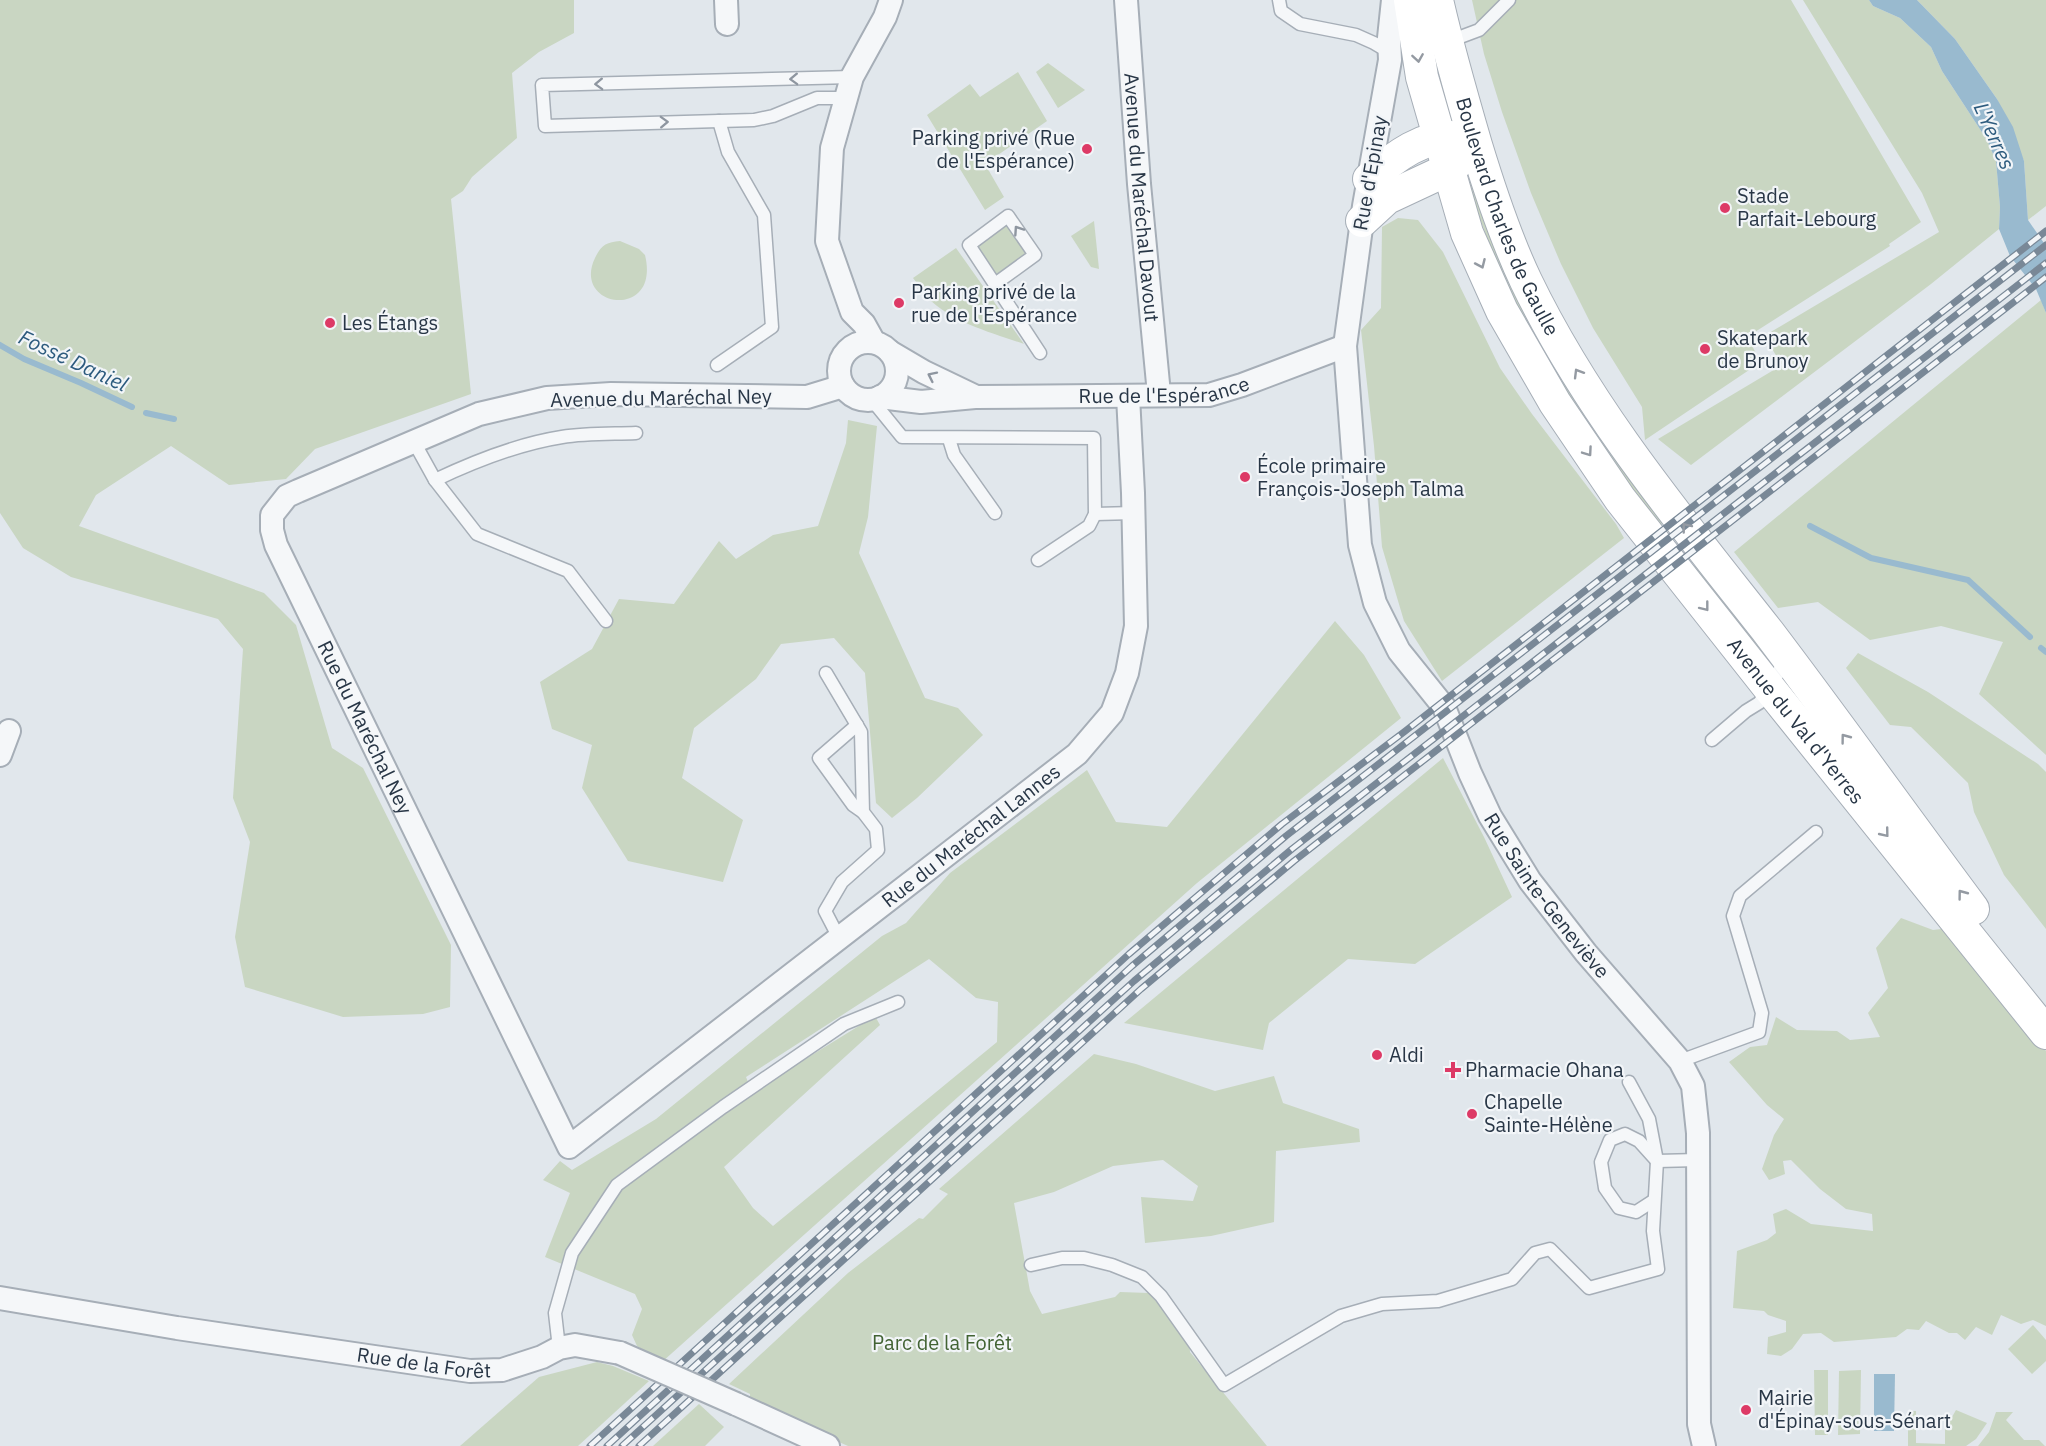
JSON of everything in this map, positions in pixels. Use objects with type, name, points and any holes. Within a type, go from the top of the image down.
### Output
[{"type":"main road","name":"Boulevard Charles de Gaulle","points":[[1410,0],[1422,77],[1467,233],[1502,311],[1555,403]]},
{"type":"main road","name":"Boulevard Charles de Gaulle","points":[[1437,0],[1475,141],[1502,221],[1526,280],[1549,324],[1608,421]]},
{"type":"main road","points":[[1362,221],[1397,192],[1449,169],[1463,158],[1475,141],[1456,137],[1439,137],[1421,144],[1387,164],[1369,179]]},
{"type":"main road","points":[[1397,192],[1427,199],[1434,203],[1467,233]]},
{"type":"main road","name":"Avenue du Val d'Yerres","points":[[1555,403],[1620,499],[2046,1034]]},
{"type":"main road","name":"Avenue du Val d'Yerres","points":[[1608,421],[1641,469],[1786,656],[2046,1009]]},
{"type":"street","points":[[726,0],[727,24]]},
{"type":"street","name":"Rue de l'Espérance","points":[[891,0],[885,17],[849,88],[832,147],[827,242],[852,312],[882,347],[924,372],[975,397]]},
{"type":"street","name":"Avenue du Maréchal Davout","points":[[1126,0],[1139,184],[1159,394]]},
{"type":"street","name":"Rue d'Epinay","points":[[1345,346],[1362,221],[1391,54],[1389,38],[1393,0]]},
{"type":"street","name":"Rue de l'Espérance","points":[[847,350],[852,312]]},
{"type":"street","points":[[855,344],[882,347],[894,359],[896,377],[888,392],[876,399],[855,398],[843,386],[839,377],[841,358],[855,344]]},
{"type":"street","name":"Rue de l'Espérance","points":[[876,399],[921,402],[975,397],[1209,395],[1345,346]]},
{"type":"street","name":"Rue Sainte-Geneviève","points":[[1345,346],[1360,545],[1375,603],[1399,651],[1444,707],[1490,816],[1530,881],[1586,953],[1680,1061],[1693,1086],[1698,1134],[1699,1424],[1704,1446]]},
{"type":"street","name":"Avenue du Maréchal Ney","points":[[479,414],[547,398],[610,394],[807,397],[843,386]]},
{"type":"street","name":"Rue du Maréchal Lannes","points":[[569,1147],[1077,754],[1112,713],[1127,673],[1136,626],[1134,513],[1128,396]]},
{"type":"street","name":"Rue du Maréchal Ney","points":[[479,414],[287,496],[272,515],[272,530],[276,545],[569,1147]]},
{"type":"street","points":[[0,755],[9,730]]},
{"type":"street","name":"Rue de la Forêt","points":[[0,1299],[177,1328],[470,1371],[502,1370],[542,1357],[559,1348],[575,1345],[620,1353],[828,1446]]},
{"type":"lane","points":[[1279,0],[1281,11],[1300,24],[1356,35],[1391,54]]},
{"type":"lane","points":[[1447,42],[1479,30],[1509,0]]},
{"type":"lane","points":[[542,85],[849,88],[773,116],[754,120],[545,126],[542,85]]},
{"type":"lane","points":[[717,365],[772,327],[764,215],[728,152],[719,121]]},
{"type":"lane","points":[[995,284],[1035,255],[1008,216],[969,245],[1040,353]]},
{"type":"lane","points":[[876,399],[902,437],[1094,438],[1095,514],[1089,526],[1038,560]]},
{"type":"lane","points":[[435,480],[480,459],[563,436],[636,433]]},
{"type":"lane","points":[[950,439],[954,455],[995,513]]},
{"type":"lane","points":[[414,442],[435,480],[477,534],[568,571],[606,621]]},
{"type":"lane","points":[[1095,514],[1134,513]]},
{"type":"lane","points":[[1712,740],[1760,702],[1770,690],[1786,656]]},
{"type":"lane","points":[[826,673],[861,732],[863,812]]},
{"type":"lane","points":[[839,938],[825,911],[842,882],[878,850],[876,829],[863,812],[853,806],[819,758],[858,725]]},
{"type":"lane","points":[[1680,1061],[1759,1032],[1762,1013],[1733,916],[1740,896],[1816,832]]},
{"type":"lane","points":[[559,1348],[555,1313],[573,1253],[617,1185],[723,1107],[844,1024],[898,1002]]},
{"type":"lane","points":[[1031,1265],[1062,1258],[1084,1258],[1112,1265],[1142,1278],[1161,1296],[1224,1385],[1341,1316],[1382,1304],[1438,1301],[1512,1279],[1535,1253],[1550,1249],[1589,1288],[1658,1269],[1653,1231],[1657,1161],[1649,1119],[1629,1082]]},
{"type":"lane","points":[[1653,1201],[1636,1212],[1620,1208],[1605,1188],[1600,1162],[1610,1140],[1625,1134],[1639,1141],[1657,1161],[1698,1160]]},
{"type":"green space","points":[[0,0],[574,0],[574,33],[539,52],[512,73],[517,138],[472,177],[463,191],[451,199],[471,394],[315,449],[286,479],[229,485],[171,446],[96,495],[79,526],[264,593],[296,625],[332,748],[363,768],[451,945],[450,1007],[423,1014],[343,1017],[245,987],[235,937],[250,842],[233,798],[243,649],[218,619],[71,577],[23,548],[0,513]]},
{"type":"green space","name":"Stade Parfait-Lebourg","points":[[1472,0],[1791,0],[1921,222],[1889,244],[1890,246],[1747,337],[1761,362],[1645,440],[1642,407],[1593,328],[1561,264],[1531,193],[1484,54]]},
{"type":"green space","points":[[1803,0],[1869,0],[1873,6],[1900,18],[1931,47],[1942,71],[1987,140],[1996,161],[2000,207],[1999,229],[1931,284],[1691,465],[1658,439],[1782,365],[1764,336],[1939,232],[1922,193]]},
{"type":"green space","points":[[1917,0],[2046,0],[2046,206],[2028,220],[2024,161],[1997,99],[1955,39]]},
{"type":"green space","points":[[1048,63],[1085,90],[1058,108],[1036,72]]},
{"type":"green space","points":[[1018,72],[1047,121],[985,164],[1004,197],[985,210],[927,115],[970,84],[980,97]]},
{"type":"green space","points":[[1469,178],[1670,517],[1655,529],[1598,446],[1546,362],[1502,273],[1483,227],[1467,179]]},
{"type":"green space","points":[[1398,218],[1418,220],[1443,252],[1500,368],[1624,538],[1442,681],[1404,621],[1382,547],[1361,330],[1381,308],[1382,227]]},
{"type":"green space","points":[[1008,221],[1030,255],[996,279],[973,245]]},
{"type":"green space","points":[[1094,221],[1099,269],[1091,267],[1071,236]]},
{"type":"green space","points":[[620,241],[639,249],[645,255],[646,276],[641,290],[630,298],[617,300],[604,296],[595,288],[591,275],[595,258],[602,247],[608,243]]},
{"type":"green space","points":[[956,248],[1024,344],[972,326],[948,313],[927,297],[913,278]]},
{"type":"green space","points":[[2041,300],[2046,313],[2046,755],[1979,694],[2003,642],[1941,626],[1870,640],[1818,602],[1778,608],[1734,552]]},
{"type":"green space","points":[[848,420],[877,426],[868,517],[859,553],[925,698],[958,708],[983,735],[917,798],[892,818],[876,803],[865,673],[834,638],[781,644],[756,679],[694,728],[682,778],[743,820],[723,882],[628,861],[582,788],[592,745],[552,729],[540,682],[592,649],[619,599],[674,604],[719,541],[736,559],[773,535],[818,526],[846,443]]},
{"type":"green space","points":[[1701,561],[1771,654],[1768,665],[1688,572]]},
{"type":"green space","points":[[1335,621],[1364,655],[1401,718],[1197,883],[662,1362],[637,1346],[632,1335],[642,1309],[635,1294],[545,1257],[570,1193],[543,1180],[560,1161],[572,1170],[656,1119],[882,936],[906,923],[950,873],[1087,770],[1116,822],[1167,827]],"holes":[[[929,959],[976,998],[998,1002],[997,1042],[773,1226],[753,1208],[724,1167],[880,1025],[875,1016],[752,1092],[746,1077]]]},
{"type":"green space","points":[[1858,653],[1928,692],[2038,764],[2046,772],[2046,929],[2004,875],[1974,812],[1968,783],[1911,727],[1890,725],[1846,668]]},
{"type":"green space","points":[[1443,758],[1512,897],[1415,964],[1348,959],[1269,1023],[1263,1050],[1124,1023]]},
{"type":"green space","points":[[1901,918],[1933,930],[1949,928],[2046,1051],[2046,1326],[2033,1320],[2021,1324],[2001,1315],[1992,1335],[1976,1327],[1965,1340],[1957,1333],[1949,1333],[1926,1321],[1919,1330],[1907,1329],[1896,1337],[1834,1342],[1821,1333],[1803,1334],[1792,1349],[1781,1356],[1767,1354],[1768,1337],[1786,1332],[1786,1321],[1768,1315],[1764,1311],[1733,1308],[1737,1251],[1767,1240],[1776,1233],[1773,1214],[1786,1209],[1811,1224],[1873,1231],[1872,1214],[1846,1209],[1820,1189],[1791,1160],[1783,1161],[1785,1174],[1769,1180],[1762,1169],[1774,1135],[1784,1119],[1767,1105],[1729,1062],[1750,1047],[1767,1045],[1776,1017],[1797,1030],[1837,1031],[1850,1040],[1880,1037],[1868,1013],[1888,988],[1876,948]]},
{"type":"green space","name":"Parc de la Forêt","points":[[1094,1054],[1136,1064],[1215,1091],[1274,1076],[1283,1103],[1359,1129],[1360,1142],[1276,1151],[1274,1222],[1211,1236],[1145,1243],[1141,1197],[1193,1201],[1198,1186],[1163,1160],[1113,1166],[1054,1192],[1014,1203],[1030,1291],[1042,1314],[1115,1297],[1120,1292],[1149,1293],[1168,1315],[1188,1323],[1190,1352],[1267,1446],[848,1446],[758,1406],[750,1394],[729,1384],[848,1273],[919,1218],[923,1219],[948,1194],[939,1189]]},
{"type":"green space","points":[[2033,1325],[2046,1340],[2046,1361],[2032,1374],[2008,1349]]},
{"type":"green space","points":[[597,1362],[649,1381],[578,1446],[460,1446],[539,1377]]},
{"type":"green space","points":[[1814,1370],[1828,1370],[1828,1435],[1815,1435]]},
{"type":"green space","points":[[1861,1370],[1860,1434],[1838,1435],[1839,1371]]},
{"type":"green space","points":[[699,1404],[724,1427],[705,1446],[653,1446]]},
{"type":"green space","points":[[1956,1410],[1987,1423],[1976,1439],[1966,1446],[1908,1446],[1908,1411],[1916,1411],[1916,1443],[1945,1444],[1945,1419],[1952,1417]]},
{"type":"green space","points":[[1996,1412],[2013,1412],[2006,1420],[2024,1440],[2039,1440],[2045,1446],[1978,1446],[1989,1432]]},
{"type":"water","name":"L'Yerres","points":[[1869,0],[1917,0],[1955,39],[1997,99],[2013,127],[2024,161],[2028,220],[2046,246],[2046,313],[2036,289],[2010,256],[1999,229],[2000,207],[1996,161],[1987,140],[1942,71],[1931,47],[1900,18],[1873,6]]},
{"type":"water","points":[[1874,1374],[1895,1374],[1894,1431],[1874,1431]]},
{"type":"waterway","name":"Fossé Daniel","points":[[0,345],[24,359],[132,407]]},
{"type":"waterway","name":"Fossé Daniel","points":[[146,413],[174,419]]},
{"type":"waterway","points":[[1810,526],[1871,558],[1968,580],[2030,637]]},
{"type":"waterway","points":[[2041,648],[2046,652]]},
{"type":"railway","points":[[590,1446],[1129,954],[1282,824],[1404,732],[2046,231]]},
{"type":"railway","points":[[607,1446],[1132,966],[1286,836],[2046,245]]},
{"type":"railway","points":[[622,1446],[1134,981],[1292,849],[2046,263]]},
{"type":"railway","points":[[639,1446],[1141,989],[1294,861],[2046,277]]},
{"type":"place","name":"Parking privé (Rue de l'Espérance)","points":[[1087,149]]},
{"type":"place","name":"Stade Parfait-Lebourg","points":[[1725,208]]},
{"type":"place","name":"Parking privé de la rue de l'Espérance","points":[[899,303]]},
{"type":"place","name":"Les Étangs","points":[[330,323]]},
{"type":"place","name":"Skatepark de Brunoy","points":[[1705,349]]},
{"type":"place","name":"École primaire François-Joseph Talma","points":[[1245,477]]},
{"type":"place","name":"Aldi","points":[[1377,1055]]},
{"type":"place","name":"Pharmacie Ohana","points":[[1453,1070]]},
{"type":"place","name":"Chapelle Sainte-Hélène","points":[[1472,1114]]},
{"type":"place","name":"Mairie d'Épinay-sous-Sénart","points":[[1746,1410]]}]
